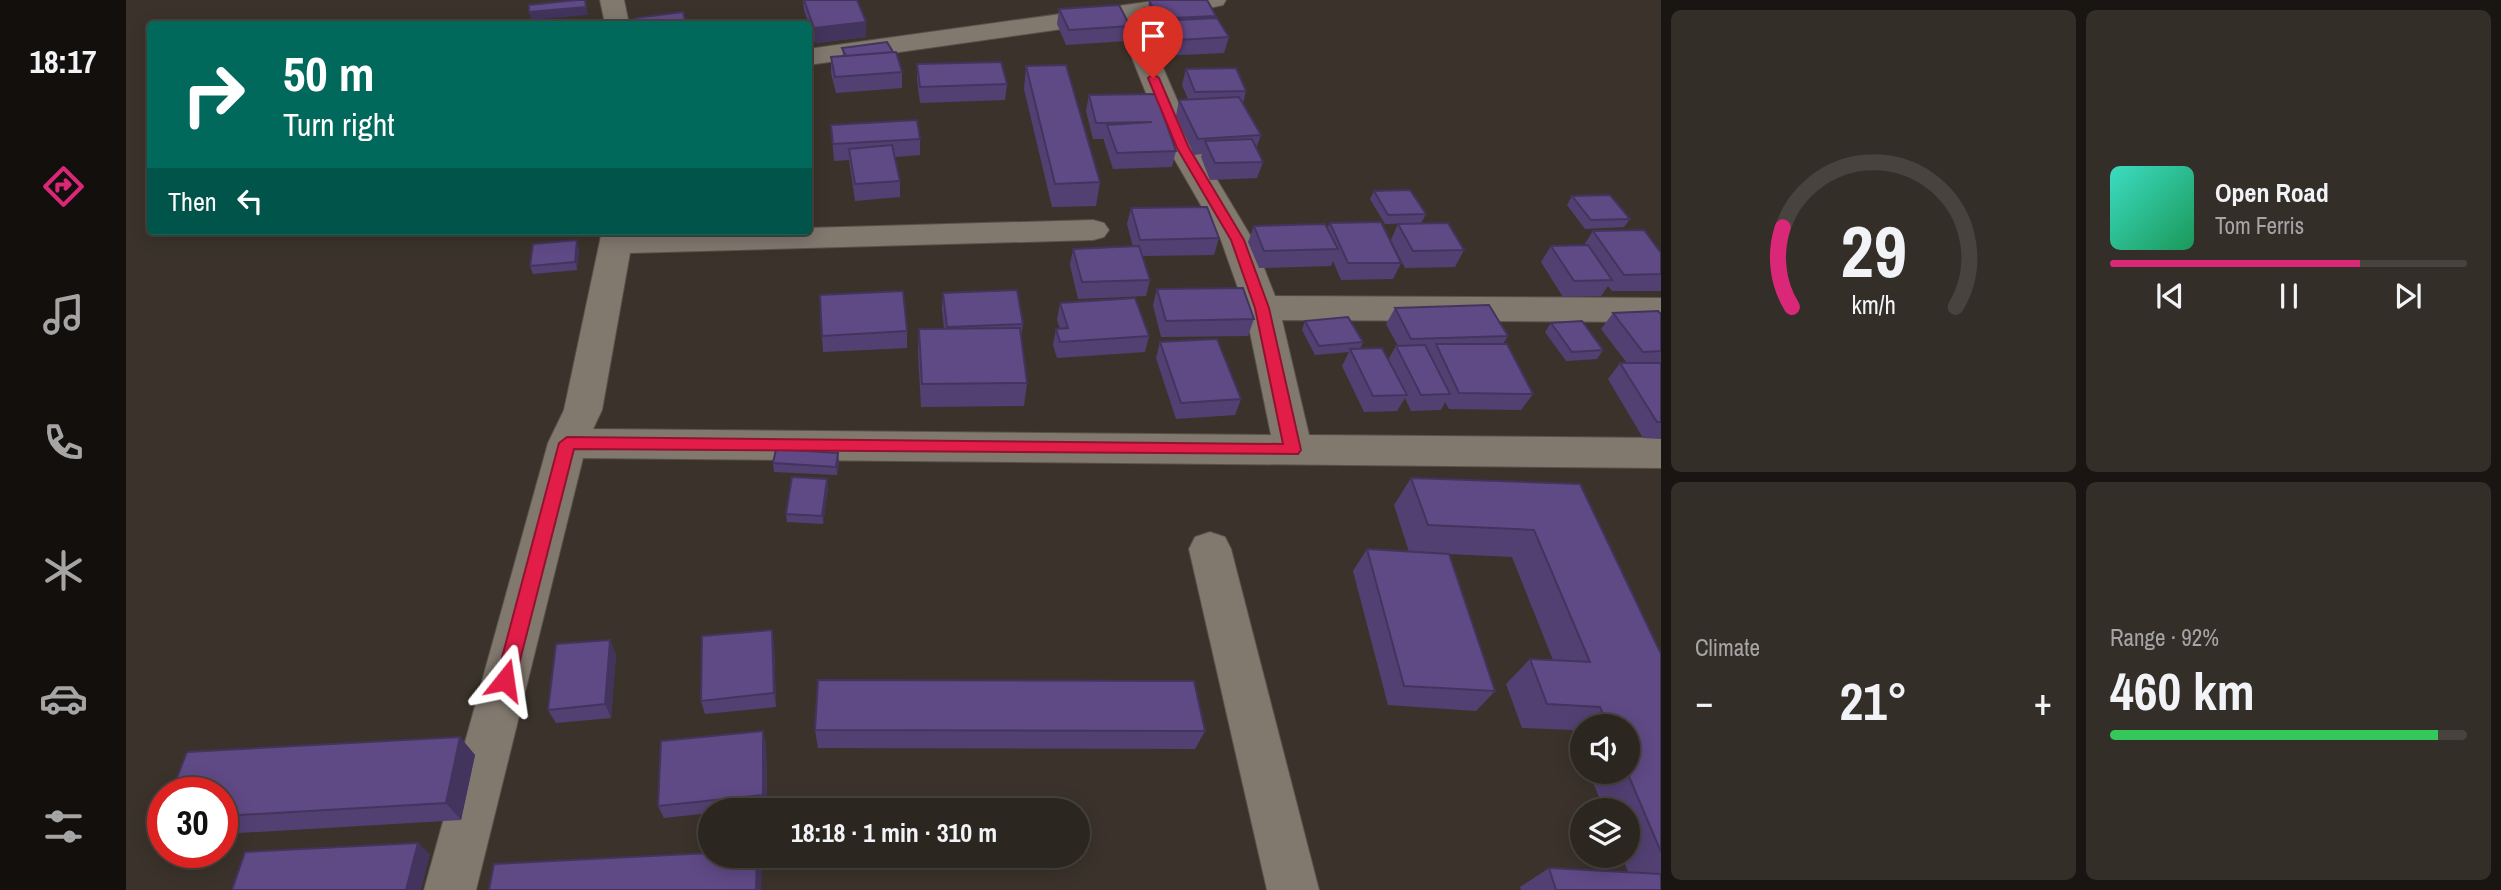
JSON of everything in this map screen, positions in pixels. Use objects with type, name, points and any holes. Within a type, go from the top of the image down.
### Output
[{"type":"street","points":[[612,0],[616,21]]},
{"type":"street","points":[[812,56],[970,33],[1120,16],[1214,0]]},
{"type":"street","points":[[1120,16],[1133,30],[1183,148],[1237,240],[1262,308],[1293,450]]},
{"type":"street","points":[[812,234],[1093,230]]},
{"type":"street","points":[[450,890],[567,443],[583,410],[617,237],[753,235]]},
{"type":"street","points":[[1262,308],[1661,310]]},
{"type":"street","points":[[567,443],[1661,453]]},
{"type":"street","points":[[1210,549],[1293,890]]},
{"type":"building","points":[[585,0],[586,7],[529,12],[529,5]]},
{"type":"building","points":[[804,0],[857,0],[866,22],[814,28]]},
{"type":"building","points":[[1149,0],[1207,0],[1216,16],[1150,19],[1145,8],[1153,8]]},
{"type":"building","points":[[1119,5],[1130,26],[1069,30],[1059,9]]},
{"type":"building","points":[[683,12],[685,21],[636,21],[635,18]]},
{"type":"building","points":[[1217,18],[1229,37],[1161,41],[1155,30],[1164,29],[1159,21]]},
{"type":"building","points":[[887,42],[893,52],[846,56],[842,48]]},
{"type":"building","points":[[896,52],[902,72],[835,77],[831,57]]},
{"type":"building","points":[[1001,62],[1007,84],[920,87],[917,64]]},
{"type":"building","points":[[1066,65],[1100,182],[1055,184],[1026,66]]},
{"type":"building","points":[[1236,68],[1246,91],[1195,92],[1186,69]]},
{"type":"building","points":[[1156,94],[1176,151],[1117,153],[1107,125],[1152,122],[1096,123],[1089,95]]},
{"type":"building","points":[[1239,97],[1261,135],[1198,139],[1179,100]]},
{"type":"building","points":[[917,120],[920,139],[833,144],[831,125]]},
{"type":"building","points":[[1252,139],[1263,162],[1215,163],[1205,141]]},
{"type":"building","points":[[892,145],[900,181],[855,184],[849,149]]},
{"type":"building","points":[[1410,190],[1426,214],[1388,215],[1374,191]]},
{"type":"building","points":[[1610,195],[1630,219],[1591,220],[1572,196]]},
{"type":"building","points":[[1207,207],[1219,238],[1140,240],[1131,208]]},
{"type":"building","points":[[1381,222],[1401,263],[1348,263],[1330,223]]},
{"type":"building","points":[[1448,223],[1464,250],[1413,251],[1398,224]]},
{"type":"building","points":[[1325,224],[1338,249],[1264,251],[1254,226]]},
{"type":"building","points":[[1644,230],[1661,253],[1661,274],[1624,275],[1593,231]]},
{"type":"building","points":[[577,240],[575,262],[530,266],[533,244]]},
{"type":"building","points":[[1588,245],[1612,280],[1574,281],[1551,246]]},
{"type":"building","points":[[1139,246],[1150,280],[1082,282],[1073,249]]},
{"type":"building","points":[[1243,288],[1254,319],[1166,321],[1157,289]]},
{"type":"building","points":[[1017,290],[1023,324],[947,327],[943,293]]},
{"type":"building","points":[[903,291],[907,331],[822,336],[820,295]]},
{"type":"building","points":[[1135,298],[1149,336],[1060,342],[1056,329],[1068,328],[1060,303]]},
{"type":"building","points":[[1489,305],[1508,336],[1411,339],[1395,308]]},
{"type":"building","points":[[1658,311],[1661,314],[1661,351],[1643,352],[1613,313]]},
{"type":"building","points":[[1348,317],[1363,342],[1319,346],[1305,321]]},
{"type":"building","points":[[1582,321],[1603,350],[1572,352],[1551,323]]},
{"type":"building","points":[[1020,328],[1027,383],[922,384],[919,329]]},
{"type":"building","points":[[1217,339],[1241,399],[1181,403],[1160,342]]},
{"type":"building","points":[[1436,344],[1507,344],[1533,394],[1459,393]]},
{"type":"building","points":[[1425,345],[1450,394],[1421,395],[1396,346]]},
{"type":"building","points":[[1382,348],[1407,395],[1373,396],[1350,349]]},
{"type":"building","points":[[1620,363],[1661,363],[1661,422],[1657,422]]},
{"type":"building","points":[[776,449],[838,453],[836,467],[773,463]]},
{"type":"building","points":[[792,477],[827,479],[822,516],[786,514]]},
{"type":"building","points":[[1411,478],[1580,484],[1661,654],[1661,852],[1632,784],[1640,784],[1640,714],[1603,714],[1600,707],[1547,704],[1530,659],[1590,662],[1534,530],[1428,525]]},
{"type":"building","points":[[1367,549],[1449,554],[1495,691],[1404,686]]},
{"type":"building","points":[[772,630],[774,693],[701,701],[702,636]]},
{"type":"building","points":[[610,640],[605,704],[548,710],[556,644]]},
{"type":"building","points":[[818,680],[1194,681],[1205,731],[815,730]]},
{"type":"building","points":[[763,731],[763,795],[698,798],[698,802],[658,806],[661,741]]},
{"type":"building","points":[[460,737],[446,803],[238,815],[238,777],[177,777],[187,752]]},
{"type":"building","points":[[418,843],[406,890],[232,890],[245,852]]},
{"type":"building","points":[[698,854],[698,868],[757,868],[756,890],[489,890],[494,864]]},
{"type":"building","points":[[1549,868],[1661,874],[1661,890],[1556,890]]},
{"type":"route","points":[[505,680],[567,443],[1293,450],[1262,308],[1237,240],[1183,148],[1153,78]]}]
